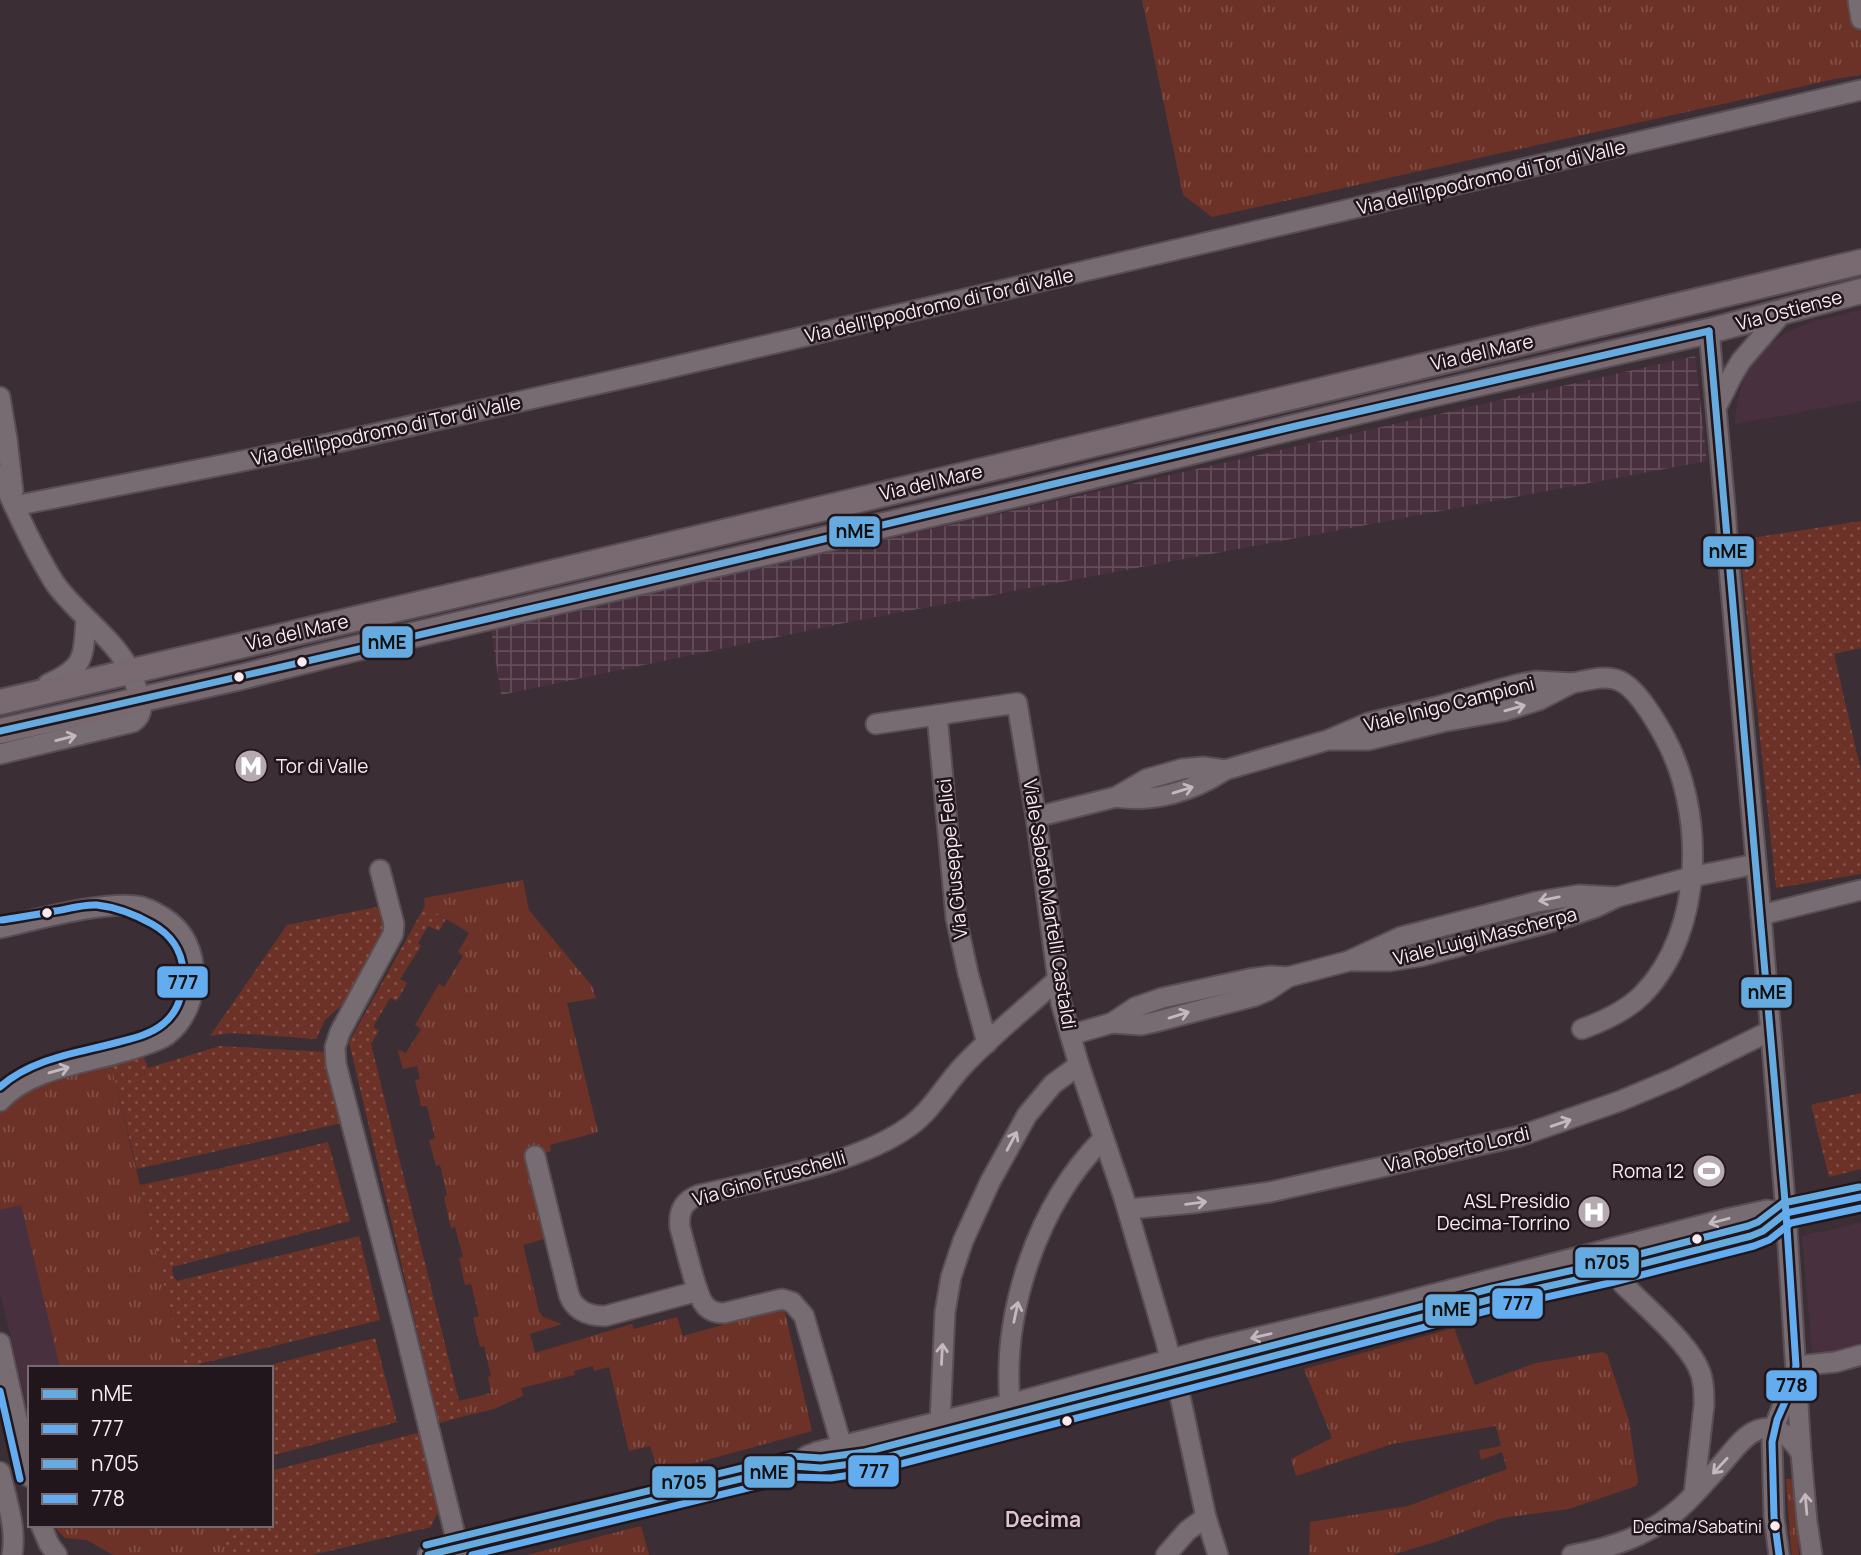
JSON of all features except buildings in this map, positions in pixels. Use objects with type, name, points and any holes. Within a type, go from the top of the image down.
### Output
[{"type":"main road","name":"Via del Mare","points":[[11,700],[1861,262]]},
{"type":"main road","name":"Via Ostiense","points":[[0,731],[1709,331],[1861,291]]},
{"type":"street","points":[[1858,0],[1861,19]]},
{"type":"street","name":"Via dell'Ippodromo di Tor di Valle","points":[[14,506],[338,443],[1861,90]]},
{"type":"street","points":[[1717,408],[1741,361],[1784,311]]},
{"type":"street","points":[[1709,331],[1761,915],[1786,1213],[1801,1454],[1812,1555]]},
{"type":"street","points":[[0,397],[14,506]]},
{"type":"street","points":[[0,475],[31,544],[59,589],[109,642],[131,671],[142,711],[133,722],[0,754]]},
{"type":"street","points":[[11,700],[64,677],[78,665],[83,651],[86,619]]},
{"type":"street","name":"Viale Inigo Campioni","points":[[1036,817],[1116,797],[1138,800],[1156,797],[1192,787],[1224,770],[1328,740],[1368,740],[1442,722],[1504,711],[1539,700],[1572,684],[1609,678],[1619,680],[1634,693],[1661,731],[1675,760],[1686,793],[1692,837],[1691,877]]},
{"type":"street","name":"Viale Sabato Martelli Castaldi","points":[[876,724],[1017,703],[1036,817],[1061,1003],[1103,1139],[1128,1209],[1171,1359],[1206,1517],[1218,1555]]},
{"type":"street","name":"Via Giuseppe Felici","points":[[937,715],[956,918],[987,1043]]},
{"type":"street","name":"Viale Luigi Mascherpa","points":[[1070,1035],[1112,1023],[1141,1025],[1259,994],[1288,977],[1349,961],[1401,937],[1536,902],[1579,895],[1617,897],[1691,877],[1756,864]]},
{"type":"street","points":[[380,870],[394,924],[393,934],[340,1032],[335,1047],[336,1064],[458,1548]]},
{"type":"street","points":[[1582,1030],[1630,1005],[1658,976],[1680,931],[1691,877]]},
{"type":"street","points":[[1761,915],[1861,890]]},
{"type":"street","points":[[0,928],[103,906],[142,907],[163,918],[183,936],[191,952],[194,978],[188,1008],[167,1035],[127,1051],[40,1075],[17,1087],[0,1101]]},
{"type":"street","name":"Via Gino Fruschelli","points":[[698,1291],[680,1224],[681,1208],[689,1199],[821,1165],[892,1138],[920,1118],[962,1067],[1058,980]]},
{"type":"street","name":"Via Roberto Lordi","points":[[1128,1209],[1182,1205],[1270,1192],[1520,1136],[1649,1089],[1770,1031]]},
{"type":"street","points":[[940,1423],[945,1312],[951,1277],[963,1241],[990,1182],[1027,1115],[1053,1084],[1079,1065]]},
{"type":"street","points":[[1010,1404],[1009,1360],[1012,1333],[1032,1257],[1059,1197],[1079,1167],[1103,1139]]},
{"type":"street","points":[[535,1156],[569,1295],[575,1306],[592,1316],[605,1317],[698,1291],[706,1307],[720,1313],[782,1298],[792,1303],[804,1315],[842,1447]]},
{"type":"street","points":[[428,1555],[793,1466],[817,1452],[940,1423],[1171,1359],[1744,1214],[1767,1210],[1786,1213],[1861,1197]]},
{"type":"street","points":[[793,1466],[825,1469],[867,1462],[1496,1298],[1751,1236],[1763,1231],[1786,1213]]},
{"type":"street","points":[[1623,1284],[1683,1346],[1701,1374],[1704,1405],[1694,1494]]},
{"type":"street","points":[[0,1343],[28,1468]]},
{"type":"street","points":[[1796,1366],[1836,1362],[1861,1355]]},
{"type":"street","points":[[1779,1555],[1774,1503],[1773,1430],[1791,1388],[1796,1366]]},
{"type":"street","points":[[1572,1555],[1605,1548],[1640,1535],[1671,1515],[1748,1436],[1758,1430],[1773,1430],[1790,1437],[1801,1454]]},
{"type":"street","points":[[0,1472],[14,1542],[12,1555]]},
{"type":"street","points":[[1166,1555],[1187,1531],[1206,1517]]},
{"type":"street","points":[[42,1527],[57,1555]]},
{"type":"shaded area","points":[[1861,310],[1861,401],[1735,424],[1737,402],[1744,378],[1767,346],[1788,332],[1814,321]]},
{"type":"shaded area","points":[[1695,356],[1707,461],[854,621],[501,695],[491,629]]},
{"type":"shaded area","points":[[21,1205],[60,1366],[28,1366],[28,1410],[0,1292],[0,1210]]},
{"type":"shaded area","points":[[1861,1223],[1861,1345],[1849,1353],[1812,1352],[1802,1236]]},
{"type":"green space","points":[[1142,0],[1861,0],[1861,75],[1212,217],[1183,195]]},
{"type":"green space","points":[[1861,521],[1861,648],[1834,654],[1861,771],[1861,874],[1776,888],[1739,540]]},
{"type":"green space","points":[[523,880],[529,910],[592,986],[596,998],[567,1003],[598,1132],[550,1145],[551,1151],[525,1158],[544,1239],[523,1245],[539,1311],[543,1317],[562,1324],[530,1334],[535,1353],[632,1324],[634,1329],[677,1317],[683,1336],[784,1308],[812,1431],[659,1473],[650,1446],[629,1451],[609,1367],[594,1371],[593,1366],[574,1371],[575,1375],[521,1388],[523,1396],[494,1409],[465,1416],[459,1401],[491,1393],[488,1377],[491,1376],[484,1346],[480,1347],[473,1318],[479,1316],[471,1284],[465,1285],[459,1258],[463,1257],[455,1227],[451,1228],[440,1165],[436,1166],[429,1140],[435,1138],[427,1106],[421,1106],[415,1080],[420,1079],[417,1066],[403,1069],[398,1052],[399,1050],[406,1053],[421,1029],[415,1025],[439,984],[444,987],[463,956],[458,952],[469,933],[425,906],[424,898]]},
{"type":"green space","points":[[382,906],[387,923],[384,935],[346,1001],[325,1020],[316,1039],[231,1033],[210,1036],[287,925]]},
{"type":"green space","points":[[425,906],[446,919],[439,931],[428,926],[418,943],[421,946],[400,979],[407,983],[397,1001],[390,998],[373,1027],[379,1031],[371,1044],[459,1401],[465,1416],[439,1423],[349,1042]]},
{"type":"green space","points":[[220,1046],[327,1052],[342,1123],[137,1169],[111,1064],[142,1053],[148,1068]]},
{"type":"green space","points":[[111,1064],[184,1366],[60,1366],[21,1205],[0,1210],[0,1110],[24,1092]]},
{"type":"green space","points":[[1861,1093],[1861,1169],[1829,1177],[1811,1105]]},
{"type":"green space","points":[[328,1142],[350,1221],[172,1267],[177,1281],[359,1236],[380,1320],[200,1366],[184,1366],[140,1185]]},
{"type":"green space","points":[[1454,1328],[1475,1385],[1536,1363],[1602,1352],[1607,1354],[1629,1421],[1638,1482],[1636,1486],[1569,1509],[1502,1518],[1392,1555],[1309,1555],[1310,1522],[1408,1506],[1507,1469],[1502,1452],[1481,1460],[1479,1450],[1501,1446],[1496,1426],[1392,1444],[1296,1476],[1291,1459],[1332,1438],[1304,1369]]},
{"type":"green space","points":[[375,1338],[397,1422],[273,1455],[273,1366],[267,1366]]},
{"type":"green space","points":[[421,1432],[438,1511],[431,1527],[312,1555],[227,1555],[220,1527],[273,1527],[273,1470]]},
{"type":"green space","points":[[1786,1479],[1794,1479],[1799,1555],[1792,1555]]},
{"type":"green space","points":[[641,1526],[649,1555],[527,1555]]},
{"type":"green space","points":[[56,1527],[220,1527],[227,1555],[113,1555],[87,1540],[65,1538]]},
{"type":"transit line","name":"nME","points":[[1709,331],[1786,1213]]},
{"type":"transit line","name":"nME","points":[[0,731],[1709,331]]},
{"type":"transit line","name":"777","points":[[0,1087],[26,1069],[41,1063],[148,1033],[168,1019],[177,1007],[183,978],[180,956],[169,938],[152,924],[118,910],[86,905],[2,920]]},
{"type":"transit line","name":"n705","points":[[426,1545],[791,1456],[821,1458],[865,1452],[1493,1288],[1609,1262],[1748,1226],[1758,1222],[1783,1203],[1859,1187]]},
{"type":"transit line","name":"778","points":[[1786,1213],[1861,1197]]},
{"type":"transit line","name":"777","points":[[472,1555],[793,1477],[831,1478],[870,1472],[1498,1308],[1754,1246],[1769,1240],[1791,1223],[1861,1208]]},
{"type":"transit line","name":"nME","points":[[428,1555],[793,1466],[821,1468],[867,1462],[1496,1298],[1751,1236],[1763,1231],[1786,1213]]},
{"type":"transit line","name":"778","points":[[1779,1555],[1774,1517],[1772,1442],[1796,1366],[1786,1213]]},
{"type":"transit line","name":"777","points":[[0,1391],[20,1479]]},
{"type":"place","name":"Tor di Valle","points":[[251,766]]},
{"type":"place","name":"Roma 12","points":[[1709,1171]]},
{"type":"place","name":"ASL Presidio Decima-Torrino","points":[[1594,1212]]},
{"type":"place","name":"Decima/Sabatini","points":[[1775,1526]]},
{"type":"district","name":"Decima","points":[[1043,1519]]}]
